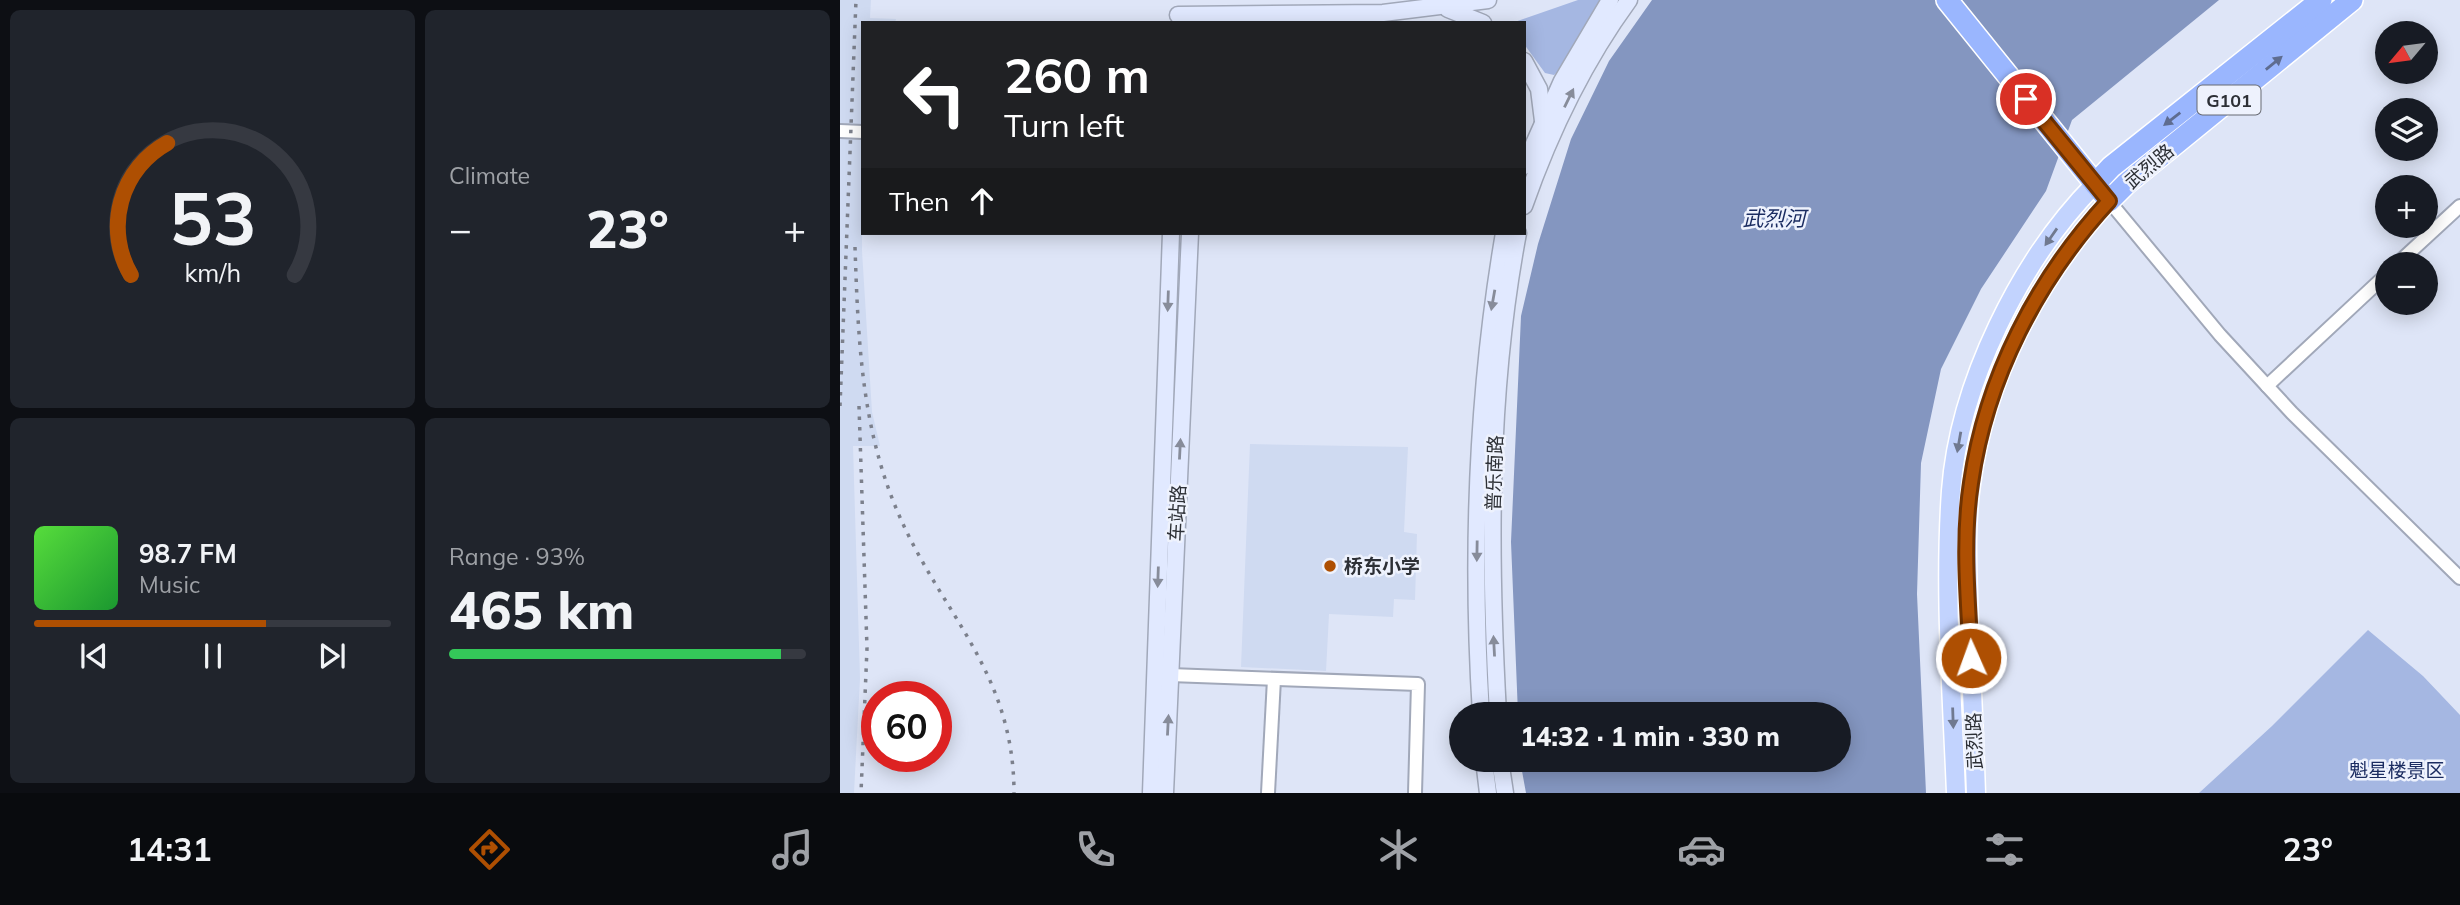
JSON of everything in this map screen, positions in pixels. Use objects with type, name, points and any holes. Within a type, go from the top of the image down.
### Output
[{"type":"highway","points":[[1947,0],[2109,201]]},
{"type":"highway","name":"武烈路","points":[[2095,184],[2111,167],[2321,0]]},
{"type":"highway","name":"武烈路","points":[[2109,201],[2126,184],[2352,0]]},
{"type":"main road","points":[[1179,13],[1383,13],[1442,8],[1488,0]]},
{"type":"main road","points":[[1526,161],[1562,81],[1610,0]]},
{"type":"main road","points":[[1526,200],[1544,148],[1577,83],[1629,0]]},
{"type":"main road","points":[[1442,8],[1463,13],[1479,21]]},
{"type":"main road","points":[[1526,65],[1539,89],[1543,121]]},
{"type":"main road","name":"武烈路","points":[[1955,793],[1949,553],[1951,489],[1960,435],[1972,389],[2012,300],[2047,242],[2095,184]]},
{"type":"main road","name":"武烈路","points":[[1976,793],[1966,550],[1970,485],[1980,433],[1994,386],[2029,312],[2068,251],[2109,201]]},
{"type":"main road","name":"车站路","points":[[1151,793],[1171,235]]},
{"type":"main road","name":"车站路","points":[[1165,793],[1190,235]]},
{"type":"main road","name":"普乐南路","points":[[1481,702],[1476,586],[1478,494],[1491,310],[1504,235]]},
{"type":"main road","name":"普乐南路","points":[[1498,702],[1492,559],[1494,452],[1498,365],[1518,235]]},
{"type":"main road","points":[[1485,772],[1488,793]]},
{"type":"main road","points":[[1502,772],[1505,793]]},
{"type":"street","points":[[840,131],[861,132]]},
{"type":"street","points":[[2109,201],[2220,335],[2267,386],[2460,578]]},
{"type":"street","points":[[2410,252],[2460,206]]},
{"type":"street","points":[[2267,386],[2375,285]]},
{"type":"street","points":[[1170,675],[1418,684],[1415,793]]},
{"type":"street","points":[[1268,793],[1273,679]]},
{"type":"shaded area","points":[[840,0],[871,0],[870,18],[896,19],[861,21],[861,235],[872,412],[880,446],[853,446],[860,678],[854,793],[840,793]]},
{"type":"shaded area","name":"桥东小学","points":[[1250,444],[1408,447],[1404,532],[1417,534],[1415,600],[1394,599],[1393,617],[1329,614],[1326,671],[1241,667]]},
{"type":"green space","points":[[1578,0],[1604,0],[1560,70],[1554,75],[1545,73],[1526,47],[1526,21],[1518,21]]},
{"type":"green space","name":"魁星楼景区","points":[[2368,630],[2423,676],[2460,715],[2460,793],[2199,793],[2272,726]]},
{"type":"water","name":"武烈河","points":[[1652,0],[2219,0],[2072,120],[2046,191],[1981,289],[1941,369],[1921,463],[1917,594],[1926,793],[1526,793],[1522,772],[1851,772],[1851,702],[1518,702],[1511,542],[1521,316],[1538,244],[1571,139],[1609,61]]},
{"type":"railway","points":[[840,406],[856,0]]},
{"type":"railway","points":[[855,247],[860,347],[868,412],[884,476],[913,545],[988,676],[1002,711],[1011,750],[1014,793]]},
{"type":"railway","points":[[859,406],[867,648],[861,793]]},
{"type":"place","name":"桥东小学","points":[[1330,566]]},
{"type":"route","points":[[1971,658],[1966,550],[1970,485],[1980,433],[1994,386],[2029,312],[2068,251],[2109,201],[2026,99]]}]
